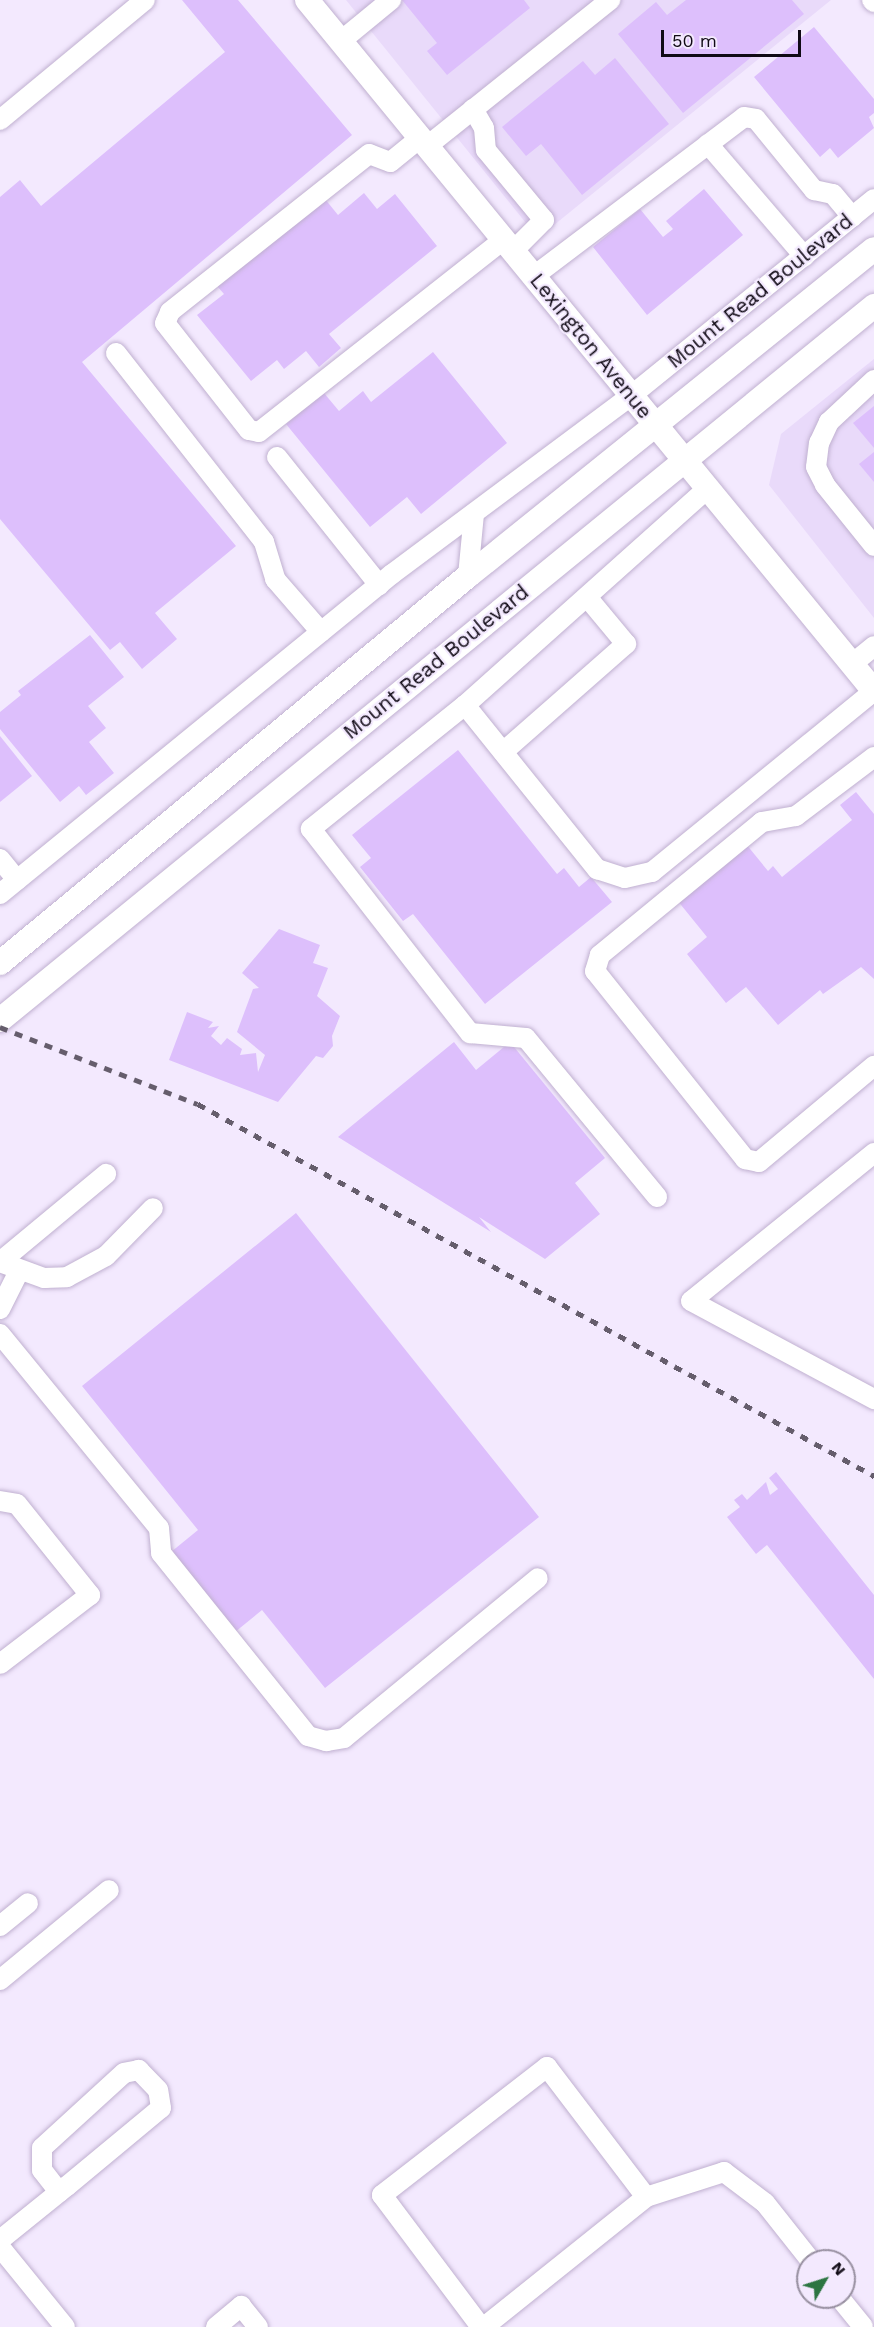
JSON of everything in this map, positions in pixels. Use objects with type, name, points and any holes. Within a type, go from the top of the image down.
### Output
[{"type":"main road","name":"Lexington Avenue","points":[[307,0],[874,691]]},
{"type":"main road","name":"Mount Read Boulevard","points":[[0,963],[468,576],[874,249]]},
{"type":"main road","name":"Mount Read Boulevard","points":[[0,1020],[684,458],[874,306]]},
{"type":"street","points":[[0,120],[145,0]]},
{"type":"street","points":[[341,41],[391,0]]},
{"type":"street","points":[[473,110],[484,128],[486,150],[544,220],[543,225],[508,245],[259,432],[249,430],[165,322],[170,312],[369,154],[390,162],[423,142],[473,110],[610,0]]},
{"type":"street","points":[[534,276],[744,117],[756,119],[814,190],[833,194],[852,217]]},
{"type":"street","points":[[708,144],[804,256]]},
{"type":"street","name":"Mount Read Boulevard","points":[[0,894],[379,585],[632,395],[874,199]]},
{"type":"street","points":[[116,353],[264,542],[275,579],[321,632]]},
{"type":"street","points":[[874,380],[829,422],[819,443],[816,467],[825,485],[874,546]]},
{"type":"street","points":[[277,457],[379,585]]},
{"type":"street","points":[[657,1197],[526,1038],[470,1033],[310,829],[465,705],[708,488]]},
{"type":"street","points":[[468,576],[474,514]]},
{"type":"street","points":[[503,752],[627,644],[587,597]]},
{"type":"street","points":[[852,664],[874,646]]},
{"type":"street","points":[[465,705],[597,869],[625,878],[652,872],[874,691]]},
{"type":"street","points":[[874,757],[796,816],[762,822],[600,955],[595,971],[744,1159],[759,1162],[874,1066]]},
{"type":"street","points":[[0,859],[17,880]]},
{"type":"street","points":[[874,1153],[691,1301],[874,1399]]},
{"type":"street","points":[[106,1174],[0,1262],[18,1271],[44,1278],[67,1277],[88,1269],[123,1242],[153,1208]]},
{"type":"street","points":[[0,1309],[18,1271]]},
{"type":"street","points":[[0,1334],[159,1528],[161,1553],[308,1736],[326,1741],[344,1738],[538,1578]]},
{"type":"street","points":[[0,1501],[17,1504],[90,1595],[0,1664]]},
{"type":"street","points":[[3,1971],[109,1890]]},
{"type":"street","points":[[0,1926],[28,1904]]},
{"type":"street","points":[[646,2197],[547,2067],[382,2194],[482,2327],[646,2197],[724,2172],[765,2203],[801,2249]]},
{"type":"street","points":[[0,2240],[59,2192],[161,2108],[158,2090],[139,2070],[124,2073],[42,2148],[42,2170],[59,2192]]},
{"type":"street","points":[[0,2247],[64,2327]]},
{"type":"street","points":[[216,2327],[241,2306],[258,2327]]},
{"type":"street","points":[[849,2309],[863,2327]]},
{"type":"shaded area","points":[[346,0],[831,0],[538,238]]},
{"type":"shaded area","points":[[874,359],[874,618],[769,485],[781,434]]},
{"type":"building","points":[[182,0],[238,0],[352,135],[82,362],[236,546],[155,613],[177,639],[142,669],[120,642],[110,650],[0,519],[0,197],[20,180],[41,206],[225,52]]},
{"type":"building","points":[[402,0],[524,0],[530,8],[447,75],[427,51],[437,43]]},
{"type":"building","points":[[686,0],[792,0],[804,14],[683,113],[618,34],[656,2],[667,15]]},
{"type":"building","points":[[814,27],[874,99],[874,113],[869,117],[874,128],[838,158],[830,148],[820,157],[754,77]]},
{"type":"building","points":[[615,58],[669,124],[582,195],[541,144],[526,156],[502,127],[583,61],[595,75]]},
{"type":"building","points":[[704,189],[743,235],[647,315],[593,247],[640,209],[663,237],[673,229],[666,221]]},
{"type":"building","points":[[364,193],[377,209],[395,194],[437,246],[329,334],[341,348],[319,367],[306,351],[284,369],[277,360],[251,381],[197,315],[224,294],[217,286],[325,199],[338,215]]},
{"type":"building","points":[[433,352],[507,443],[421,514],[407,497],[370,527],[286,424],[324,393],[339,411],[363,391],[371,402]]},
{"type":"building","points":[[874,406],[874,448],[853,423]]},
{"type":"building","points":[[874,452],[874,482],[859,464]]},
{"type":"building","points":[[90,635],[124,677],[88,706],[106,728],[89,742],[114,773],[86,795],[79,786],[60,802],[0,729],[0,712],[21,695],[18,691]]},
{"type":"building","points":[[0,736],[32,776],[0,802]]},
{"type":"building","points":[[458,750],[557,874],[564,868],[579,887],[591,877],[612,902],[485,1004],[413,914],[403,921],[360,867],[371,858],[352,835]]},
{"type":"building","points":[[856,792],[874,814],[874,979],[861,967],[823,994],[820,990],[778,1025],[746,987],[726,1003],[687,954],[707,937],[677,900],[746,844],[768,871],[773,866],[782,877],[852,820],[840,805]]},
{"type":"building","points":[[279,929],[320,945],[313,963],[328,968],[317,996],[340,1016],[332,1036],[333,1046],[323,1058],[316,1056],[278,1102],[169,1060],[187,1012],[213,1022],[208,1028],[219,1026],[211,1036],[221,1045],[227,1038],[242,1049],[240,1055],[256,1053],[258,1072],[265,1055],[237,1032],[253,989],[259,988],[242,973]]},
{"type":"building","points":[[454,1042],[476,1070],[510,1042],[605,1158],[575,1183],[600,1214],[545,1259],[479,1217],[491,1232],[338,1137]]},
{"type":"building","points":[[296,1213],[539,1517],[325,1688],[262,1610],[235,1632],[171,1552],[198,1530],[82,1386]]},
{"type":"building","points":[[776,1472],[874,1595],[874,1679],[767,1545],[756,1554],[727,1517],[740,1507],[734,1500],[742,1494],[747,1500],[766,1482],[770,1495],[778,1489],[769,1478]]},
{"type":"railway","points":[[0,1027],[198,1104],[874,1476]]}]
